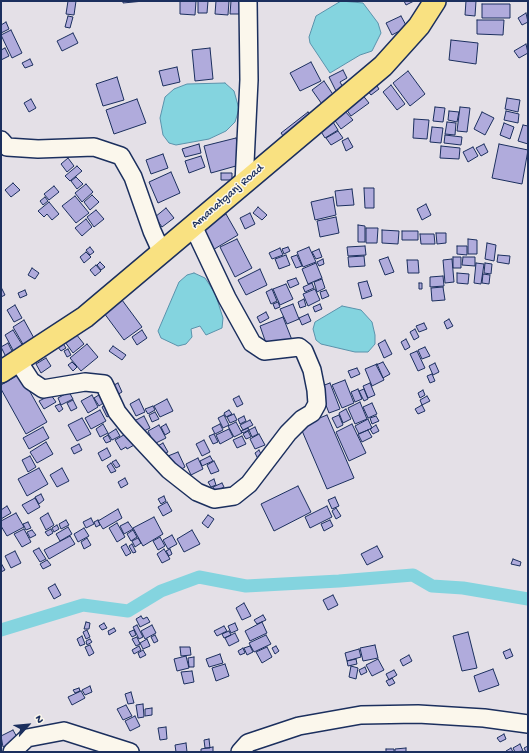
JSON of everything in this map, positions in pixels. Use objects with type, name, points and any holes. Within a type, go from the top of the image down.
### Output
[{"type":"main road","name":"Amanatganj Road","points":[[10,367],[85,317],[383,66],[419,26],[435,1]]},
{"type":"street","points":[[244,183],[249,80],[248,1]]},
{"type":"street","points":[[1,140],[6,147],[38,149],[94,147],[121,156],[133,177],[152,231],[162,253]]},
{"type":"street","points":[[10,367],[44,389],[85,382],[104,384],[117,412],[169,470],[197,492],[214,499],[234,496],[249,484],[288,433],[302,419],[312,413],[317,404],[316,390],[312,370],[304,351],[299,347],[264,351],[252,343],[227,298],[193,226]]},
{"type":"street","points":[[240,752],[248,743],[299,726],[361,715],[447,716],[484,718],[528,724]]},
{"type":"street","points":[[12,752],[28,738],[64,731],[130,752]]},
{"type":"water","points":[[341,1],[363,3],[378,23],[381,33],[372,51],[360,55],[330,73],[310,43],[309,37],[316,16]]},
{"type":"water","points":[[225,83],[234,91],[239,109],[235,122],[226,131],[209,139],[176,145],[169,143],[163,135],[160,118],[165,97],[174,89],[187,84]]},
{"type":"water","points":[[194,273],[205,278],[215,293],[223,318],[222,328],[206,335],[200,326],[191,329],[192,337],[186,344],[178,346],[161,338],[158,331],[179,282],[187,275]]},
{"type":"water","points":[[342,306],[361,310],[372,322],[375,335],[375,344],[368,352],[355,352],[321,344],[316,340],[313,329],[315,322]]},
{"type":"building","points":[[68,1],[76,1],[74,15],[66,14]]},
{"type":"building","points":[[123,1],[144,1],[123,3]]},
{"type":"building","points":[[180,1],[196,1],[195,15],[180,14]]},
{"type":"building","points":[[198,1],[208,1],[207,13],[198,13]]},
{"type":"building","points":[[216,1],[229,1],[228,15],[215,14]]},
{"type":"building","points":[[231,1],[244,1],[243,14],[230,14]]},
{"type":"building","points":[[404,1],[414,1],[406,5]]},
{"type":"building","points":[[466,1],[476,1],[475,16],[465,15]]},
{"type":"building","points":[[482,4],[510,4],[510,18],[482,18]]},
{"type":"building","points":[[526,13],[528,22],[522,25],[518,18]]},
{"type":"building","points":[[68,16],[73,17],[70,28],[65,27]]},
{"type":"building","points":[[401,16],[407,27],[392,35],[386,23]]},
{"type":"building","points":[[477,20],[504,20],[503,35],[477,34]]},
{"type":"building","points":[[6,22],[9,29],[1,33],[1,25]]},
{"type":"building","points":[[11,30],[22,53],[12,58],[1,35]]},
{"type":"building","points":[[73,33],[78,43],[62,51],[57,41]]},
{"type":"building","points":[[451,40],[478,43],[476,64],[449,60]]},
{"type":"building","points":[[526,44],[528,53],[519,58],[514,51]]},
{"type":"building","points":[[5,48],[9,56],[1,60],[1,50]]},
{"type":"building","points":[[210,48],[213,79],[195,81],[192,50]]},
{"type":"building","points":[[30,59],[33,65],[25,68],[22,63]]},
{"type":"building","points":[[311,62],[321,81],[300,91],[290,73]]},
{"type":"building","points":[[177,67],[180,82],[163,86],[159,71]]},
{"type":"building","points":[[343,70],[347,78],[340,82],[345,91],[338,95],[329,77]]},
{"type":"building","points":[[408,71],[425,94],[410,106],[393,83]]},
{"type":"building","points":[[117,77],[124,100],[103,106],[96,84]]},
{"type":"building","points":[[324,81],[336,99],[324,107],[312,90]]},
{"type":"building","points":[[375,83],[379,89],[371,95],[366,89]]},
{"type":"building","points":[[391,85],[405,104],[397,110],[383,92]]},
{"type":"building","points":[[361,93],[369,103],[351,116],[344,106]]},
{"type":"building","points":[[507,98],[520,100],[518,112],[505,109]]},
{"type":"building","points":[[31,99],[36,108],[29,112],[24,103]]},
{"type":"building","points":[[137,99],[146,123],[114,134],[106,110]]},
{"type":"building","points":[[435,107],[445,108],[443,122],[433,121]]},
{"type":"building","points":[[460,107],[470,108],[467,132],[457,131]]},
{"type":"building","points":[[344,110],[353,120],[341,129],[333,118]]},
{"type":"building","points":[[449,111],[459,112],[457,122],[448,120]]},
{"type":"building","points":[[506,111],[519,114],[518,123],[504,120]]},
{"type":"building","points":[[308,112],[313,119],[286,140],[281,133]]},
{"type":"building","points":[[482,112],[494,118],[485,135],[474,129]]},
{"type":"building","points":[[414,119],[429,120],[427,139],[413,138]]},
{"type":"building","points":[[333,122],[338,130],[325,138],[320,130]]},
{"type":"building","points":[[447,122],[456,123],[455,135],[445,134]]},
{"type":"building","points":[[504,123],[514,127],[510,139],[500,135]]},
{"type":"building","points":[[523,125],[528,126],[528,144],[518,141]]},
{"type":"building","points":[[432,127],[443,128],[441,143],[430,142]]},
{"type":"building","points":[[338,131],[343,138],[331,145],[326,138]]},
{"type":"building","points":[[445,135],[462,137],[461,145],[444,143]]},
{"type":"building","points":[[236,138],[243,164],[211,173],[204,146]]},
{"type":"building","points":[[348,138],[353,147],[346,151],[342,141]]},
{"type":"building","points":[[199,144],[201,153],[185,157],[182,149]]},
{"type":"building","points":[[484,144],[488,152],[481,156],[476,148]]},
{"type":"building","points":[[499,144],[528,150],[522,184],[492,178]]},
{"type":"building","points":[[441,146],[460,148],[459,159],[440,158]]},
{"type":"building","points":[[473,147],[478,156],[468,162],[463,152]]},
{"type":"building","points":[[163,154],[168,168],[151,174],[146,160]]},
{"type":"building","points":[[201,156],[205,167],[189,173],[185,161]]},
{"type":"building","points":[[68,158],[74,166],[67,172],[61,164]]},
{"type":"building","points":[[77,166],[82,171],[70,181],[65,176]]},
{"type":"building","points":[[171,172],[180,193],[158,203],[149,182]]},
{"type":"building","points":[[221,173],[232,173],[232,180],[221,180]]},
{"type":"building","points":[[76,177],[83,184],[77,189],[71,181]]},
{"type":"building","points":[[13,183],[20,190],[11,197],[5,190]]},
{"type":"building","points":[[86,184],[93,192],[82,202],[75,193]]},
{"type":"building","points":[[54,186],[59,192],[49,200],[44,194]]},
{"type":"building","points":[[364,188],[374,188],[374,208],[365,208]]},
{"type":"building","points":[[352,189],[354,205],[337,206],[335,191]]},
{"type":"building","points":[[92,195],[99,202],[90,210],[84,202]]},
{"type":"building","points":[[75,196],[89,213],[76,223],[62,206]]},
{"type":"building","points":[[45,197],[48,201],[43,205],[40,201]]},
{"type":"building","points":[[333,197],[336,215],[315,220],[311,202]]},
{"type":"building","points":[[49,202],[59,214],[52,220],[47,214],[44,217],[38,211]]},
{"type":"building","points":[[426,204],[431,215],[422,220],[417,209]]},
{"type":"building","points":[[258,207],[267,215],[262,220],[253,213]]},
{"type":"building","points":[[166,208],[174,218],[162,227],[155,217]]},
{"type":"building","points":[[96,210],[104,219],[94,227],[87,217]]},
{"type":"building","points":[[250,213],[255,224],[245,229],[240,218]]},
{"type":"building","points":[[226,214],[238,235],[211,251],[199,230]]},
{"type":"building","points":[[336,217],[339,233],[320,237],[317,221]]},
{"type":"building","points":[[86,219],[92,227],[82,236],[75,228]]},
{"type":"building","points":[[358,225],[365,226],[365,242],[358,242]]},
{"type":"building","points":[[366,228],[378,228],[377,243],[366,243]]},
{"type":"building","points":[[382,230],[399,231],[398,244],[382,243]]},
{"type":"building","points":[[402,231],[418,231],[418,240],[402,240]]},
{"type":"building","points":[[436,233],[446,233],[446,243],[437,244]]},
{"type":"building","points":[[420,234],[434,234],[435,244],[421,244]]},
{"type":"building","points":[[237,239],[252,268],[235,277],[220,247]]},
{"type":"building","points":[[468,239],[477,240],[477,254],[468,254]]},
{"type":"building","points":[[487,243],[496,245],[494,261],[485,259]]},
{"type":"building","points":[[365,246],[366,255],[348,256],[347,247]]},
{"type":"building","points":[[457,246],[467,246],[467,255],[457,254]]},
{"type":"building","points":[[90,247],[94,252],[90,255],[86,250]]},
{"type":"building","points":[[288,247],[290,251],[284,254],[282,249]]},
{"type":"building","points":[[309,247],[316,262],[303,267],[297,252]]},
{"type":"building","points":[[280,248],[283,255],[272,259],[269,253]]},
{"type":"building","points":[[319,249],[322,257],[316,259],[312,252]]},
{"type":"building","points":[[86,252],[91,257],[84,263],[80,257]]},
{"type":"building","points":[[286,255],[290,265],[279,269],[275,259]]},
{"type":"building","points":[[297,255],[302,266],[296,268],[291,257]]},
{"type":"building","points":[[498,255],[510,256],[509,264],[497,262]]},
{"type":"building","points":[[364,256],[365,266],[349,267],[348,257]]},
{"type":"building","points":[[388,257],[394,272],[385,275],[379,260]]},
{"type":"building","points":[[453,257],[461,257],[461,268],[453,268]]},
{"type":"building","points":[[463,257],[475,257],[475,266],[462,265]]},
{"type":"building","points":[[323,259],[324,264],[319,266],[317,262]]},
{"type":"building","points":[[452,259],[454,282],[445,283],[443,260]]},
{"type":"building","points":[[407,260],[418,260],[419,273],[408,273]]},
{"type":"building","points":[[100,262],[105,267],[101,270],[97,265]]},
{"type":"building","points":[[316,263],[322,278],[308,284],[302,269]]},
{"type":"building","points":[[476,263],[484,264],[481,284],[474,283]]},
{"type":"building","points":[[485,263],[492,264],[491,274],[484,273]]},
{"type":"building","points":[[96,265],[101,271],[95,276],[90,270]]},
{"type":"building","points":[[32,268],[39,273],[35,279],[28,275]]},
{"type":"building","points":[[260,269],[267,285],[246,295],[238,280]]},
{"type":"building","points":[[457,273],[469,274],[468,284],[457,283]]},
{"type":"building","points":[[483,274],[490,275],[489,284],[482,283]]},
{"type":"building","points":[[443,276],[444,286],[430,287],[430,277]]},
{"type":"building","points":[[296,278],[299,284],[290,288],[287,281]]},
{"type":"building","points":[[322,279],[325,288],[317,292],[314,282]]},
{"type":"building","points":[[367,281],[372,296],[362,299],[358,283]]},
{"type":"building","points":[[312,283],[314,288],[305,292],[303,287]]},
{"type":"building","points":[[419,283],[422,283],[422,289],[419,289]]},
{"type":"building","points":[[286,284],[293,299],[280,305],[273,289]]},
{"type":"building","points":[[1,287],[5,295],[1,297]]},
{"type":"building","points":[[443,287],[445,300],[432,301],[431,288]]},
{"type":"building","points":[[272,289],[277,301],[271,304],[266,292]]},
{"type":"building","points":[[315,289],[320,300],[308,306],[303,294]]},
{"type":"building","points":[[25,290],[27,295],[20,298],[18,293]]},
{"type":"building","points":[[326,290],[329,296],[322,299],[320,292]]},
{"type":"building","points":[[304,299],[306,306],[300,308],[298,302]]},
{"type":"building","points":[[122,300],[142,327],[124,340],[104,313]]},
{"type":"building","points":[[278,302],[280,307],[275,309],[273,304]]},
{"type":"building","points":[[293,304],[299,319],[287,324],[280,309]]},
{"type":"building","points":[[320,304],[322,309],[315,312],[313,307]]},
{"type":"building","points":[[15,305],[22,318],[14,322],[7,310]]},
{"type":"building","points":[[266,312],[269,318],[260,323],[257,317]]},
{"type":"building","points":[[308,314],[311,321],[302,325],[299,318]]},
{"type":"building","points":[[283,317],[292,340],[268,349],[260,326]]},
{"type":"building","points":[[449,319],[453,326],[447,329],[444,322]]},
{"type":"building","points":[[24,320],[35,340],[24,346],[13,327]]},
{"type":"building","points":[[424,323],[427,329],[419,332],[416,326]]},
{"type":"building","points":[[415,329],[419,337],[414,340],[410,332]]},
{"type":"building","points":[[13,330],[23,346],[14,352],[5,335]]},
{"type":"building","points":[[142,330],[147,338],[137,345],[132,337]]},
{"type":"building","points":[[76,334],[84,344],[73,353],[65,342]]},
{"type":"building","points":[[406,339],[410,347],[405,350],[401,342]]},
{"type":"building","points":[[385,340],[392,354],[384,358],[378,344]]},
{"type":"building","points":[[62,342],[66,348],[61,351],[57,346]]},
{"type":"building","points":[[8,343],[13,353],[6,357],[1,347]]},
{"type":"building","points":[[87,344],[98,357],[81,371],[70,358]]},
{"type":"building","points":[[113,346],[126,355],[122,360],[109,351]]},
{"type":"building","points":[[425,347],[430,356],[422,359],[418,350]]},
{"type":"building","points":[[68,349],[71,355],[67,357],[64,351]]},
{"type":"building","points":[[417,351],[425,368],[418,371],[410,354]]},
{"type":"building","points":[[46,358],[51,366],[41,373],[36,364]]},
{"type":"building","points":[[72,362],[77,367],[73,371],[68,365]]},
{"type":"building","points":[[383,362],[390,374],[383,378],[376,365]]},
{"type":"building","points":[[435,363],[439,372],[433,375],[429,366]]},
{"type":"building","points":[[377,364],[384,380],[372,386],[365,369]]},
{"type":"building","points":[[357,368],[360,374],[351,378],[348,371]]},
{"type":"building","points":[[20,374],[47,422],[26,434],[1,389],[1,385]]},
{"type":"building","points":[[432,374],[435,381],[430,383],[427,376]]},
{"type":"building","points":[[345,380],[354,403],[342,408],[332,385]]},
{"type":"building","points":[[118,383],[122,392],[115,396],[110,387]]},
{"type":"building","points":[[330,383],[340,409],[329,413],[319,387]]},
{"type":"building","points":[[370,383],[375,395],[368,398],[363,386]]},
{"type":"building","points":[[358,389],[362,399],[355,402],[351,392]]},
{"type":"building","points":[[364,389],[368,399],[364,401],[359,391]]},
{"type":"building","points":[[423,390],[425,395],[420,398],[418,393]]},
{"type":"building","points":[[69,392],[73,399],[61,405],[58,398]]},
{"type":"building","points":[[102,393],[106,401],[99,406],[94,398]]},
{"type":"building","points":[[51,395],[56,402],[44,409],[39,401]]},
{"type":"building","points":[[92,395],[98,407],[88,413],[81,401]]},
{"type":"building","points":[[239,396],[243,404],[237,407],[233,399]]},
{"type":"building","points":[[427,396],[430,401],[422,405],[420,400]]},
{"type":"building","points":[[139,399],[145,412],[136,416],[130,404]]},
{"type":"building","points":[[167,399],[173,411],[160,417],[154,406]]},
{"type":"building","points":[[73,400],[77,408],[71,411],[67,403]]},
{"type":"building","points":[[360,402],[367,419],[355,424],[348,408]]},
{"type":"building","points":[[109,403],[114,413],[107,417],[102,407]]},
{"type":"building","points":[[372,403],[377,414],[368,418],[363,407]]},
{"type":"building","points":[[60,404],[63,409],[59,412],[55,406]]},
{"type":"building","points":[[422,405],[425,411],[418,414],[415,409]]},
{"type":"building","points":[[153,406],[155,410],[148,414],[145,409]]},
{"type":"building","points":[[346,409],[351,419],[343,423],[339,413]]},
{"type":"building","points":[[100,410],[106,421],[91,429],[85,418]]},
{"type":"building","points":[[229,410],[232,414],[226,417],[224,413]]},
{"type":"building","points":[[155,412],[159,419],[152,422],[149,415]]},
{"type":"building","points":[[234,414],[237,420],[230,423],[227,417]]},
{"type":"building","points":[[224,415],[229,425],[223,428],[218,418]]},
{"type":"building","points":[[327,415],[354,478],[327,489],[300,426]]},
{"type":"building","points":[[339,415],[343,425],[337,428],[332,418]]},
{"type":"building","points":[[144,416],[150,428],[138,434],[132,422]]},
{"type":"building","points":[[244,416],[246,421],[240,424],[238,419]]},
{"type":"building","points":[[376,416],[379,421],[372,424],[370,418]]},
{"type":"building","points":[[82,418],[91,434],[77,441],[68,425]]},
{"type":"building","points":[[368,419],[372,428],[359,434],[355,426]]},
{"type":"building","points":[[250,420],[253,425],[243,430],[240,425]]},
{"type":"building","points":[[236,422],[242,433],[234,437],[228,426]]},
{"type":"building","points":[[103,424],[108,433],[100,437],[96,429]]},
{"type":"building","points":[[166,424],[170,432],[165,435],[161,427]]},
{"type":"building","points":[[220,424],[223,430],[215,434],[212,428]]},
{"type":"building","points":[[352,424],[366,453],[349,461],[336,432]]},
{"type":"building","points":[[159,425],[166,438],[154,444],[148,431]]},
{"type":"building","points":[[376,425],[379,431],[373,434],[370,429]]},
{"type":"building","points":[[43,427],[49,438],[29,449],[23,438]]},
{"type":"building","points":[[255,427],[258,434],[252,437],[249,430]]},
{"type":"building","points":[[248,428],[249,430],[243,433],[241,431]]},
{"type":"building","points":[[116,429],[120,436],[112,440],[108,434]]},
{"type":"building","points":[[229,429],[233,437],[220,444],[216,435]]},
{"type":"building","points":[[368,430],[372,437],[362,442],[358,434]]},
{"type":"building","points":[[248,431],[251,437],[246,439],[243,434]]},
{"type":"building","points":[[129,432],[136,444],[127,449],[126,447],[121,450],[115,440]]},
{"type":"building","points":[[214,434],[218,442],[213,444],[209,436]]},
{"type":"building","points":[[259,434],[265,445],[255,449],[250,439]]},
{"type":"building","points":[[108,435],[111,441],[106,443],[103,438]]},
{"type":"building","points":[[242,436],[246,444],[237,448],[233,440]]},
{"type":"building","points":[[204,440],[210,452],[202,456],[196,444]]},
{"type":"building","points":[[46,442],[53,454],[37,463],[30,452]]},
{"type":"building","points":[[163,443],[168,452],[160,456],[156,447]]},
{"type":"building","points":[[79,444],[82,450],[74,454],[71,448]]},
{"type":"building","points":[[107,448],[111,456],[102,461],[98,453]]},
{"type":"building","points":[[259,450],[262,456],[258,459],[255,453]]},
{"type":"building","points":[[178,452],[185,467],[176,472],[168,456]]},
{"type":"building","points":[[30,456],[36,467],[28,472],[22,460]]},
{"type":"building","points":[[210,456],[213,461],[202,466],[200,461]]},
{"type":"building","points":[[198,458],[203,469],[191,475],[186,464]]},
{"type":"building","points":[[116,460],[120,466],[116,468],[112,462]]},
{"type":"building","points":[[214,461],[219,471],[211,474],[207,465]]},
{"type":"building","points":[[111,463],[116,471],[111,473],[107,466]]},
{"type":"building","points":[[39,468],[48,484],[27,496],[18,479]]},
{"type":"building","points":[[62,468],[69,481],[57,487],[50,475]]},
{"type":"building","points":[[125,478],[128,484],[121,488],[118,482]]},
{"type":"building","points":[[214,479],[216,485],[211,487],[208,482]]},
{"type":"building","points":[[222,483],[224,487],[215,492],[213,487]]},
{"type":"building","points":[[298,486],[311,512],[274,531],[261,504]]},
{"type":"building","points":[[41,494],[44,500],[39,504],[35,497]]},
{"type":"building","points":[[164,496],[166,501],[161,504],[158,499]]},
{"type":"building","points":[[335,497],[339,506],[332,509],[328,500]]},
{"type":"building","points":[[35,498],[40,507],[28,514],[22,505]]},
{"type":"building","points":[[167,502],[172,511],[163,516],[158,507]]},
{"type":"building","points":[[7,506],[11,513],[1,519],[1,510]]},
{"type":"building","points":[[327,506],[332,517],[310,528],[305,517]]},
{"type":"building","points":[[336,508],[341,516],[336,519],[332,511]]},
{"type":"building","points":[[118,509],[122,518],[103,529],[98,521]]},
{"type":"building","points":[[16,513],[24,527],[7,536],[1,526],[1,521]]},
{"type":"building","points":[[48,513],[54,525],[46,530],[40,518]]},
{"type":"building","points":[[208,515],[214,519],[208,528],[202,523]]},
{"type":"building","points":[[154,517],[163,534],[143,546],[133,528]]},
{"type":"building","points":[[91,518],[94,524],[86,528],[83,522]]},
{"type":"building","points":[[66,520],[69,525],[61,529],[59,524]]},
{"type":"building","points":[[98,520],[100,525],[96,527],[94,522]]},
{"type":"building","points":[[330,520],[333,526],[324,531],[321,524]]},
{"type":"building","points":[[28,522],[31,528],[26,530],[23,524]]},
{"type":"building","points":[[128,522],[133,529],[124,534],[120,526]]},
{"type":"building","points":[[117,523],[125,537],[117,542],[109,528]]},
{"type":"building","points":[[57,525],[59,529],[54,532],[52,528]]},
{"type":"building","points":[[68,527],[72,534],[60,541],[56,534]]},
{"type":"building","points":[[84,528],[89,536],[78,542],[74,534]]},
{"type":"building","points":[[24,529],[31,542],[22,547],[14,534]]},
{"type":"building","points":[[51,529],[53,533],[48,536],[45,532]]},
{"type":"building","points":[[32,530],[36,535],[30,538],[27,532]]},
{"type":"building","points":[[133,530],[137,537],[131,541],[127,534]]},
{"type":"building","points":[[192,530],[200,544],[184,552],[177,539]]},
{"type":"building","points":[[172,535],[177,544],[168,549],[163,540]]},
{"type":"building","points":[[70,536],[75,544],[49,559],[44,550]]},
{"type":"building","points":[[160,537],[165,546],[158,550],[153,541]]},
{"type":"building","points":[[87,538],[91,545],[84,549],[81,542]]},
{"type":"building","points":[[138,538],[141,543],[135,547],[132,541]]},
{"type":"building","points":[[126,544],[131,553],[126,556],[121,547]]},
{"type":"building","points":[[132,544],[136,552],[133,553],[129,546]]},
{"type":"building","points":[[377,546],[383,557],[367,565],[361,554]]},
{"type":"building","points":[[39,548],[46,559],[40,562],[33,551]]},
{"type":"building","points":[[164,549],[170,559],[162,563],[157,554]]},
{"type":"building","points":[[170,549],[172,554],[169,556],[166,551]]},
{"type":"building","points":[[15,551],[21,563],[11,568],[5,556]]},
{"type":"building","points":[[513,559],[521,562],[520,566],[511,564]]},
{"type":"building","points":[[47,560],[51,565],[43,569],[40,564]]},
{"type":"building","points":[[1,563],[5,570],[1,572]]},
{"type":"building","points":[[55,584],[61,595],[54,599],[48,588]]},
{"type":"building","points":[[333,595],[338,605],[328,610],[323,600]]},
{"type":"building","points":[[244,603],[251,616],[242,620],[236,608]]},
{"type":"building","points":[[263,615],[266,620],[257,624],[254,620]]},
{"type":"building","points":[[141,616],[143,619],[147,617],[150,622],[140,627],[136,619]]},
{"type":"building","points":[[86,622],[90,623],[89,629],[84,629]]},
{"type":"building","points":[[262,622],[267,633],[250,641],[245,631]]},
{"type":"building","points":[[104,623],[107,628],[102,630],[99,626]]},
{"type":"building","points":[[235,623],[238,630],[231,633],[228,626]]},
{"type":"building","points":[[137,625],[143,637],[139,639],[133,627]]},
{"type":"building","points":[[152,625],[156,633],[145,639],[141,631]]},
{"type":"building","points":[[224,626],[227,631],[217,636],[214,631]]},
{"type":"building","points":[[114,628],[116,631],[109,635],[108,631]]},
{"type":"building","points":[[87,630],[90,637],[86,639],[83,632]]},
{"type":"building","points":[[134,630],[136,635],[132,637],[129,632]]},
{"type":"building","points":[[229,631],[231,635],[224,638],[222,634]]},
{"type":"building","points":[[468,632],[477,668],[462,671],[453,636]]},
{"type":"building","points":[[235,633],[239,641],[229,646],[225,638]]},
{"type":"building","points":[[155,635],[158,641],[154,643],[151,637]]},
{"type":"building","points":[[266,635],[271,644],[254,652],[249,643]]},
{"type":"building","points":[[82,636],[85,644],[80,646],[77,639]]},
{"type":"building","points":[[137,637],[140,644],[136,646],[132,639]]},
{"type":"building","points":[[90,639],[92,642],[87,645],[86,641]]},
{"type":"building","points":[[147,639],[150,646],[143,649],[140,643]]},
{"type":"building","points":[[90,645],[94,653],[89,656],[85,647]]},
{"type":"building","points":[[375,645],[378,658],[363,661],[360,648]]},
{"type":"building","points":[[139,646],[141,650],[134,654],[132,650]]},
{"type":"building","points":[[250,646],[253,652],[247,655],[244,648]]},
{"type":"building","points":[[276,646],[279,651],[275,654],[272,648]]},
{"type":"building","points":[[180,647],[190,647],[191,655],[181,656]]},
{"type":"building","points":[[267,647],[272,657],[262,663],[256,652]]},
{"type":"building","points":[[243,648],[245,653],[240,655],[238,651]]},
{"type":"building","points":[[359,649],[361,657],[347,661],[345,653]]},
{"type":"building","points":[[510,649],[513,656],[506,659],[503,652]]},
{"type":"building","points":[[143,650],[146,655],[140,658],[138,653]]},
{"type":"building","points":[[220,654],[223,663],[209,667],[206,659]]},
{"type":"building","points":[[409,655],[412,661],[403,666],[400,660]]},
{"type":"building","points":[[186,656],[189,668],[177,671],[174,659]]},
{"type":"building","points":[[194,657],[194,667],[189,667],[188,658]]},
{"type":"building","points":[[356,659],[357,664],[348,666],[347,661]]},
{"type":"building","points":[[378,659],[384,670],[372,676],[366,665]]},
{"type":"building","points":[[225,664],[229,676],[216,681],[212,668]]},
{"type":"building","points":[[351,666],[358,668],[356,679],[349,677]]},
{"type":"building","points":[[365,667],[367,672],[361,675],[359,670]]},
{"type":"building","points":[[493,669],[499,685],[479,692],[474,676]]},
{"type":"building","points":[[394,670],[397,675],[389,680],[386,674]]},
{"type":"building","points":[[192,671],[194,682],[184,684],[181,672]]},
{"type":"building","points":[[392,678],[395,683],[389,686],[386,681]]},
{"type":"building","points":[[90,686],[92,692],[85,695],[82,690]]},
{"type":"building","points":[[79,688],[80,691],[75,693],[73,690]]},
{"type":"building","points":[[81,691],[85,698],[72,705],[68,697]]},
{"type":"building","points":[[131,692],[134,703],[128,704],[125,694]]},
{"type":"building","points":[[143,704],[144,717],[138,718],[136,705]]},
{"type":"building","points":[[126,705],[132,716],[123,720],[117,709]]},
{"type":"building","points":[[152,708],[152,715],[145,716],[145,709]]},
{"type":"building","points":[[135,716],[140,726],[130,731],[125,721]]},
{"type":"building","points":[[166,727],[167,739],[160,740],[158,728]]},
{"type":"building","points":[[13,730],[18,739],[3,747],[1,736]]},
{"type":"building","points":[[504,734],[506,739],[500,742],[497,738]]},
{"type":"building","points":[[209,739],[210,748],[205,748],[204,740]]},
{"type":"building","points":[[186,743],[187,752],[176,752],[175,745]]},
{"type":"building","points":[[520,744],[523,751],[515,752],[513,748]]},
{"type":"building","points":[[528,746],[528,752],[526,752],[524,748]]},
{"type":"building","points":[[213,747],[213,752],[201,752],[201,749]]},
{"type":"building","points":[[406,748],[406,752],[395,752],[395,749]]},
{"type":"building","points":[[511,748],[513,752],[506,752],[506,751]]},
{"type":"building","points":[[386,749],[394,749],[394,752],[386,752]]},
{"type":"waterway","points":[[1,630],[83,605],[128,611],[161,591],[199,577],[246,586],[413,575],[432,586],[463,588],[528,599]]}]
